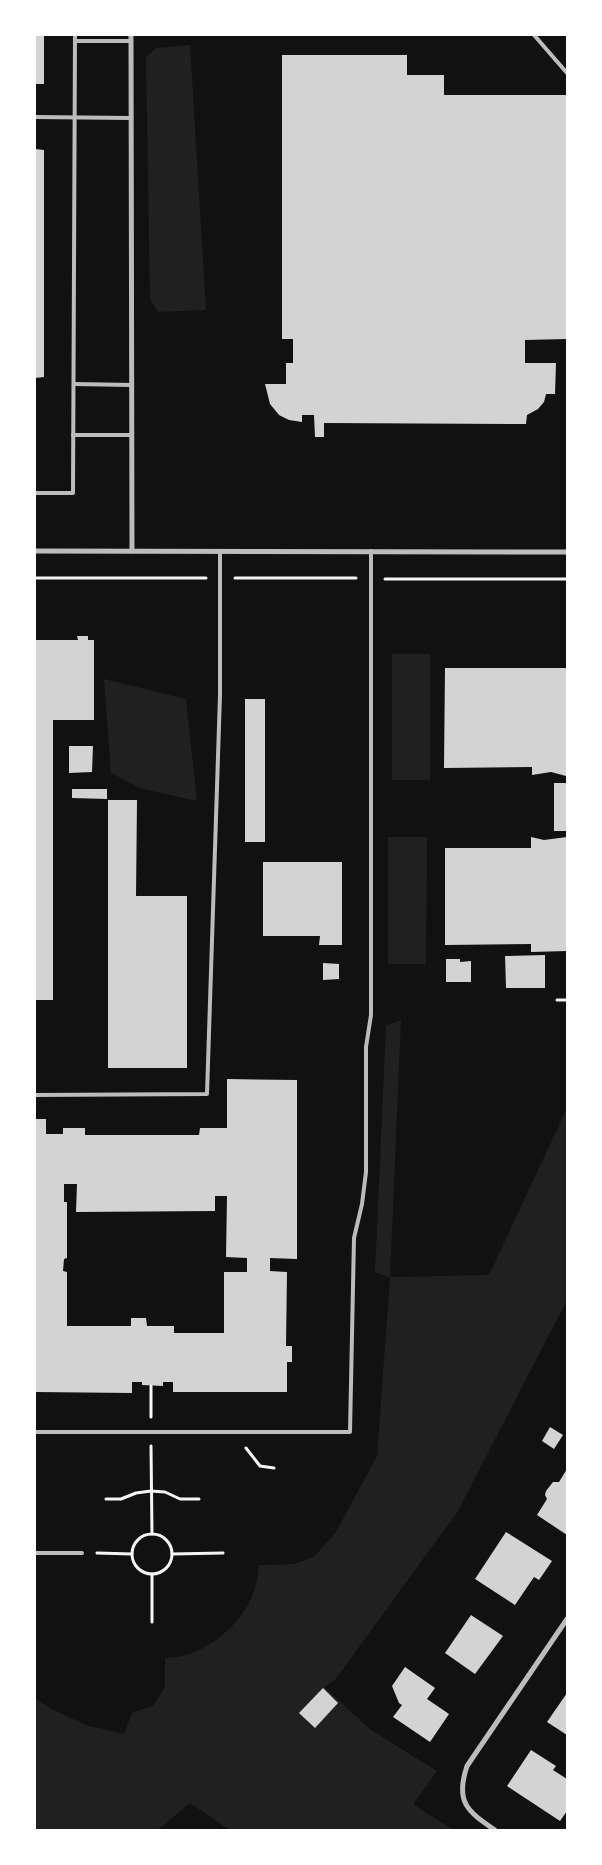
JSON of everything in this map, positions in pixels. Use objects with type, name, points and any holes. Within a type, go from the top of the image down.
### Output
[{"type":"street","points":[[131,35],[132,551]]},
{"type":"street","points":[[35,551],[567,552]]},
{"type":"street","points":[[495,1830],[473,1815],[464,1800],[461,1783],[467,1766],[567,1619]]},
{"type":"lane","points":[[35,494],[73,493],[75,35]]},
{"type":"lane","points":[[534,35],[567,73]]},
{"type":"lane","points":[[75,41],[131,41]]},
{"type":"lane","points":[[35,117],[131,118]]},
{"type":"lane","points":[[74,384],[132,385]]},
{"type":"lane","points":[[73,435],[132,435]]},
{"type":"lane","points":[[35,1095],[207,1094],[220,695],[220,551]]},
{"type":"lane","points":[[35,1432],[350,1432],[354,1238],[362,1204],[366,1172],[366,1047],[372,1015],[371,551]]},
{"type":"lane","points":[[35,1553],[82,1553]]},
{"type":"path","points":[[372,578],[567,579]]},
{"type":"path","points":[[557,1000],[567,1000]]},
{"type":"path","points":[[151,1386],[150,1491],[152,1534]]},
{"type":"path","points":[[232,1433],[260,1466],[274,1468]]},
{"type":"path","points":[[106,1499],[121,1499],[136,1493],[150,1491],[165,1492],[180,1499],[198,1499]]},
{"type":"path","points":[[147,1534],[152,1534],[157,1534],[166,1540],[172,1554],[169,1564],[162,1572],[152,1574],[142,1572],[134,1564],[132,1554],[134,1544],[138,1540],[147,1534]]},
{"type":"path","points":[[82,1553],[132,1554]]},
{"type":"path","points":[[172,1554],[223,1553]]},
{"type":"path","points":[[152,1574],[152,1622]]},
{"type":"shaded area","points":[[190,45],[206,310],[158,312],[150,299],[146,58],[156,48]]},
{"type":"shaded area","points":[[392,654],[430,654],[430,780],[392,780]]},
{"type":"shaded area","points":[[104,679],[186,699],[197,801],[140,788],[111,773]]},
{"type":"shaded area","points":[[388,837],[427,837],[426,964],[388,964]]},
{"type":"shaded area","points":[[401,1020],[390,1277],[489,1275],[567,1108],[567,1300],[458,1511],[335,1680],[324,1687],[371,1730],[437,1771],[413,1804],[453,1830],[230,1830],[190,1803],[158,1830],[35,1830],[35,1698],[53,1710],[89,1726],[124,1734],[132,1713],[154,1705],[165,1687],[165,1658],[179,1657],[203,1648],[223,1635],[240,1617],[247,1607],[257,1583],[259,1565],[295,1564],[315,1556],[336,1532],[377,1456],[390,1278],[375,1272],[386,1026]]},
{"type":"building","points":[[35,35],[44,35],[44,84],[35,84]]},
{"type":"building","points":[[282,55],[407,55],[407,75],[444,75],[444,95],[566,95],[566,339],[525,340],[525,363],[556,363],[555,394],[546,394],[544,402],[538,409],[527,415],[526,424],[324,423],[324,437],[315,437],[314,415],[302,415],[302,422],[289,420],[279,415],[270,404],[265,384],[286,384],[286,363],[293,363],[293,339],[282,339]]},
{"type":"building","points":[[35,149],[44,150],[44,377],[35,378]]},
{"type":"building","points":[[77,636],[88,636],[88,640],[94,640],[94,720],[53,720],[53,1000],[35,1000],[35,640],[78,640]]},
{"type":"building","points":[[445,668],[567,668],[566,776],[551,772],[532,775],[532,767],[444,768]]},
{"type":"building","points":[[245,699],[265,699],[265,842],[245,842]]},
{"type":"building","points":[[69,746],[93,746],[92,772],[69,773]]},
{"type":"building","points":[[554,783],[567,783],[567,831],[554,831]]},
{"type":"building","points":[[72,789],[107,789],[107,799],[72,798]]},
{"type":"building","points":[[108,800],[137,800],[136,896],[187,896],[187,1068],[108,1068]]},
{"type":"building","points":[[531,837],[544,840],[567,837],[567,951],[531,952],[531,944],[445,945],[445,848],[531,848]]},
{"type":"building","points":[[263,862],[342,862],[342,945],[319,945],[320,936],[263,936]]},
{"type":"building","points":[[545,955],[545,988],[506,988],[505,956]]},
{"type":"building","points":[[446,959],[460,959],[460,962],[471,961],[471,982],[446,982]]},
{"type":"building","points":[[323,963],[339,964],[339,979],[323,980]]},
{"type":"building","points":[[227,1079],[297,1080],[297,1259],[270,1258],[270,1271],[287,1272],[286,1346],[292,1346],[292,1362],[287,1362],[287,1392],[173,1392],[173,1382],[163,1382],[163,1386],[142,1385],[142,1382],[132,1382],[132,1393],[35,1392],[35,1119],[46,1119],[46,1134],[63,1134],[63,1128],[85,1128],[85,1135],[199,1135],[200,1128],[227,1128]],"holes":[[[64,1184],[77,1184],[76,1212],[215,1211],[215,1196],[227,1196],[226,1257],[247,1258],[247,1272],[224,1272],[224,1333],[174,1333],[174,1326],[147,1326],[146,1318],[131,1318],[131,1326],[67,1326],[67,1272],[63,1271],[64,1259],[67,1258],[67,1202],[64,1202]]]},
{"type":"building","points":[[550,1427],[563,1435],[554,1449],[542,1441]]},
{"type":"building","points":[[567,1469],[567,1535],[537,1515],[547,1499],[546,1491],[553,1482],[559,1482]]},
{"type":"building","points":[[506,1532],[552,1561],[539,1580],[534,1577],[515,1605],[475,1579]]},
{"type":"building","points":[[471,1615],[503,1636],[475,1674],[445,1653]]},
{"type":"building","points":[[405,1667],[435,1688],[427,1699],[449,1714],[430,1742],[393,1717],[402,1705],[399,1703],[392,1686]]},
{"type":"building","points":[[323,1688],[338,1703],[315,1728],[299,1713]]},
{"type":"building","points":[[567,1693],[567,1735],[547,1722]]},
{"type":"building","points":[[531,1750],[556,1766],[553,1770],[567,1779],[567,1811],[560,1821],[507,1786]]}]
